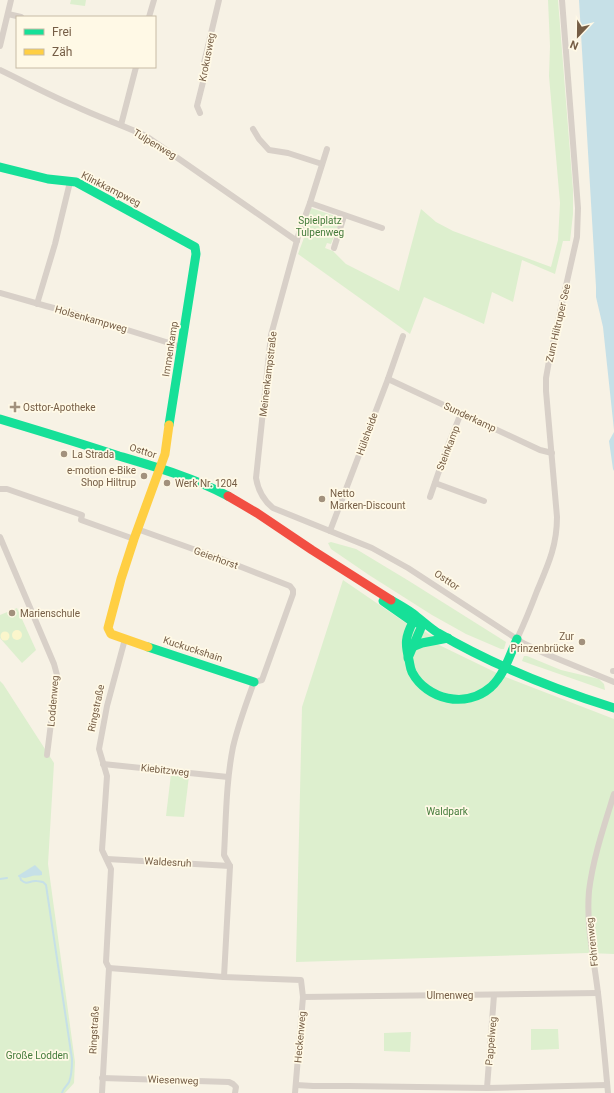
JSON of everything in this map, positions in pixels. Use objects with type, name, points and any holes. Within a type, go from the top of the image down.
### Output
[{"type":"main road","name":"Klinkkampweg","points":[[0,167],[48,179],[76,182],[184,240]]},
{"type":"main road","name":"Immenkamp","points":[[160,468],[165,454],[196,254],[195,247],[184,240]]},
{"type":"main road","name":"Osttor","points":[[0,419],[160,468],[197,482],[231,498],[448,638],[518,673],[611,707]]},
{"type":"main road","points":[[125,639],[111,634],[108,628],[121,579],[137,529],[160,468]]},
{"type":"main road","name":"Osttor","points":[[312,550],[332,567],[413,622],[423,623]]},
{"type":"main road","points":[[413,622],[406,637],[406,647],[412,672],[420,684],[430,693],[444,699],[458,700],[473,698],[492,687],[500,676],[517,640]]},
{"type":"main road","points":[[408,658],[423,623]]},
{"type":"main road","points":[[412,647],[428,641],[448,638]]},
{"type":"main road","name":"Kuckuckshain","points":[[125,639],[222,670],[254,682]]},
{"type":"street","points":[[0,46],[11,0]]},
{"type":"street","points":[[149,16],[154,0]]},
{"type":"street","name":"Krokusweg","points":[[200,113],[197,106],[206,70],[204,64],[220,0]]},
{"type":"street","name":"Zum Hiltruper See","points":[[517,640],[549,562],[555,543],[557,517],[546,378],[577,237],[578,208],[562,0]]},
{"type":"street","points":[[8,14],[17,16]]},
{"type":"street","points":[[121,125],[134,68]]},
{"type":"street","name":"Tulpenweg","points":[[0,70],[28,85],[76,107],[146,136],[297,241]]},
{"type":"street","points":[[253,129],[259,139],[270,150],[288,153],[322,164]]},
{"type":"street","name":"Meinenkampstraße","points":[[266,500],[258,487],[256,478],[271,335],[299,233],[327,149]]},
{"type":"street","points":[[37,304],[55,244],[70,182]]},
{"type":"street","points":[[310,203],[382,228]]},
{"type":"street","points":[[334,248],[344,216]]},
{"type":"street","name":"Holsenkampweg","points":[[0,292],[182,347]]},
{"type":"street","name":"Hülsheide","points":[[330,531],[403,336]]},
{"type":"street","name":"Sunderkamp","points":[[388,379],[540,450],[552,453]]},
{"type":"street","name":"Steinkamp","points":[[430,497],[461,413]]},
{"type":"street","name":"Steinkamp","points":[[434,483],[484,501]]},
{"type":"street","points":[[0,489],[7,489],[82,515],[81,520],[134,539]]},
{"type":"street","name":"Osttor","points":[[266,500],[273,508],[382,553],[405,566],[517,640],[546,654],[614,682]]},
{"type":"street","name":"Geierhorst","points":[[137,529],[221,559],[290,586],[293,590],[293,594],[262,680],[254,682]]},
{"type":"street","name":"Loddenweg","points":[[0,537],[54,664],[57,676],[47,755]]},
{"type":"street","name":"Ringstraße","points":[[102,1093],[109,968],[106,962],[110,869],[102,850],[107,776],[99,749],[107,706],[125,639]]},
{"type":"street","points":[[109,968],[224,977],[230,866],[224,855],[228,777],[233,746],[254,682]]},
{"type":"street","name":"Kiebitzweg","points":[[103,764],[228,777]]},
{"type":"street","name":"Föhrenweg","points":[[608,1093],[598,993],[589,927],[589,891],[601,836],[614,794]]},
{"type":"street","name":"Waldesruh","points":[[107,859],[230,866]]},
{"type":"street","name":"Heckenweg","points":[[224,977],[301,980],[303,997],[295,1093]]},
{"type":"street","name":"Ulmenweg","points":[[303,997],[598,993]]},
{"type":"street","name":"Pappelweg","points":[[487,1088],[494,995]]},
{"type":"street","name":"Wiesenweg","points":[[102,1078],[229,1082],[236,1087],[235,1093]]},
{"type":"street","points":[[296,1085],[444,1090],[487,1088],[539,1090],[607,1085]]},
{"type":"green space","points":[[71,0],[86,0],[85,6],[70,4]]},
{"type":"green space","name":"Spielplatz Tulpenweg","points":[[548,0],[558,0],[573,190],[573,214],[570,241],[563,241],[555,274],[522,260],[513,302],[492,292],[484,324],[424,297],[410,334],[298,254],[305,235],[299,233],[308,207],[341,218],[331,244],[327,243],[325,248],[333,251],[346,264],[399,291],[421,209],[436,222],[453,231],[551,267],[558,240],[560,203],[549,76],[550,46]]},
{"type":"green space","points":[[331,542],[356,549],[409,581],[506,642],[504,649],[466,634],[432,615],[331,549],[328,543]]},
{"type":"green space","name":"Waldpark","points":[[343,580],[422,634],[424,631],[434,637],[435,643],[503,676],[614,719],[614,954],[588,953],[296,962],[302,707]]},
{"type":"green space","points":[[17,608],[36,650],[22,663],[0,638],[0,615]]},
{"type":"green space","points":[[524,656],[561,670],[599,679],[604,684],[605,690],[522,661]]},
{"type":"green space","name":"Große Lodden","points":[[0,681],[54,763],[48,864],[75,1062],[74,1083],[65,1093],[0,1093]]},
{"type":"green space","points":[[171,774],[189,776],[184,817],[166,816]]},
{"type":"green space","points":[[531,1029],[558,1029],[559,1049],[531,1050]]},
{"type":"green space","points":[[411,1032],[410,1052],[384,1051],[384,1033]]},
{"type":"sand","points":[[15,630],[19,630],[21,631],[21,639],[15,640],[12,637],[12,633]]},
{"type":"sand","points":[[5,631],[10,636],[5,641],[0,636]]},
{"type":"water","points":[[579,0],[614,0],[614,430],[603,327],[596,297]]},
{"type":"water","points":[[614,432],[614,471],[609,441]]},
{"type":"water","points":[[35,865],[42,872],[42,875],[25,878],[19,876],[19,875]]},
{"type":"waterway","points":[[19,876],[25,883],[38,881],[43,882],[46,885],[72,1059],[70,1079],[62,1093]]},
{"type":"waterway","points":[[0,879],[7,878]]},
{"type":"traffic: fast","points":[[0,167],[48,179],[76,182],[195,247],[196,254],[169,425]]},
{"type":"traffic: fast","points":[[0,419],[175,473],[228,496]]},
{"type":"traffic: fast","points":[[391,600],[438,633],[480,656],[568,693],[614,708]]},
{"type":"traffic: fast","points":[[383,601],[413,622],[417,623]]},
{"type":"traffic: fast","points":[[413,622],[408,632],[406,645],[410,668],[419,682],[427,689],[437,695],[448,698],[470,698],[481,694],[491,687],[500,677],[517,639]]},
{"type":"traffic: fast","points":[[408,658],[423,623]]},
{"type":"traffic: fast","points":[[412,647],[422,643],[448,638]]},
{"type":"traffic: fast","points":[[148,647],[254,682]]},
{"type":"traffic: slow","points":[[148,647],[111,634],[108,628],[121,579],[134,539],[165,454],[169,425]]},
{"type":"traffic: jam","points":[[228,496],[257,513],[391,600]]},
{"type":"place","name":"Osttor-Apotheke","points":[[15,407]]},
{"type":"place","name":"La Strada","points":[[64,454]]},
{"type":"place","name":"e-motion e-Bike Shop Hiltrup","points":[[144,476]]},
{"type":"place","name":"Werk Nr. 1204","points":[[167,483]]},
{"type":"place","name":"Netto Marken-Discount","points":[[322,499]]},
{"type":"place","name":"Marienschule","points":[[12,613]]},
{"type":"place","name":"Zur Prinzenbrücke","points":[[582,642]]}]
